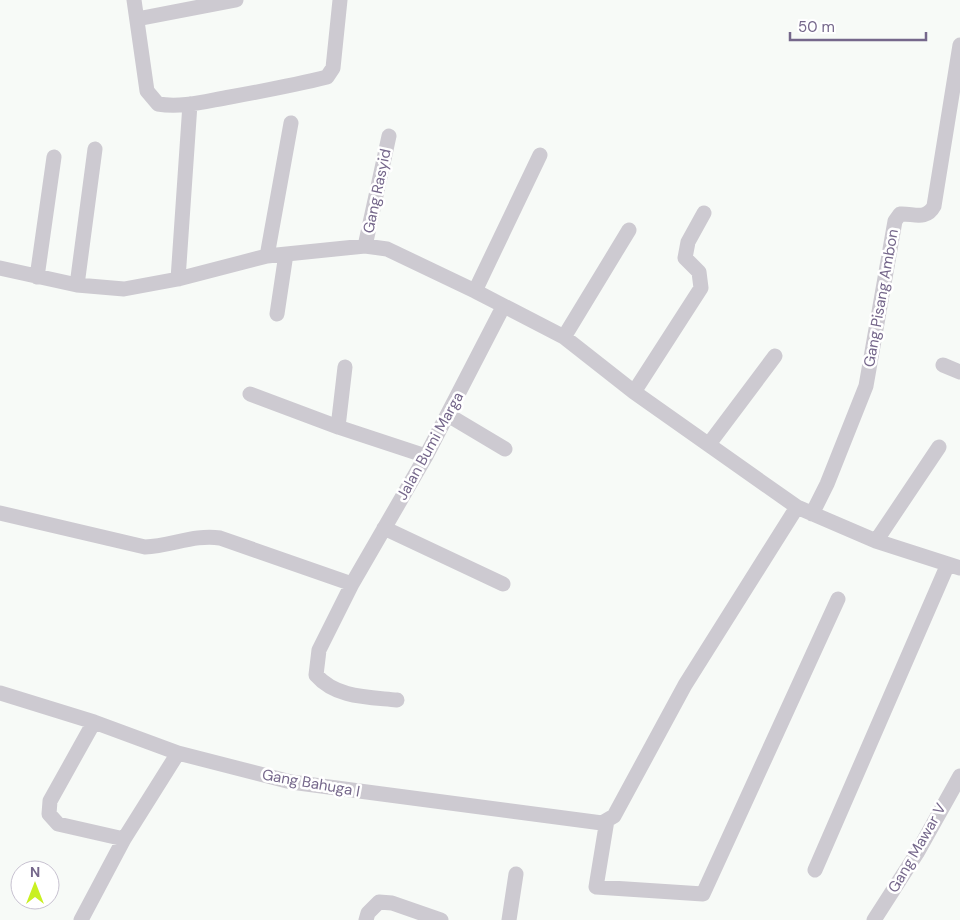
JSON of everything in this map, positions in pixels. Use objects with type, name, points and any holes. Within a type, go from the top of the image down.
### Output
[{"type":"street","points":[[134,0],[147,91],[150,98],[158,104],[190,104],[297,85],[328,77],[333,68],[340,0]]},
{"type":"street","points":[[137,19],[226,1]]},
{"type":"street","name":"Gang Pisang Ambon","points":[[812,514],[827,484],[866,386],[895,221],[900,214],[922,216],[927,214],[934,206],[960,44]]},
{"type":"street","points":[[178,279],[190,104]]},
{"type":"street","points":[[267,256],[291,123]]},
{"type":"street","name":"Gang Rasyid","points":[[365,246],[389,136]]},
{"type":"street","points":[[77,285],[95,149]]},
{"type":"street","points":[[475,291],[540,155]]},
{"type":"street","points":[[37,277],[54,157]]},
{"type":"street","points":[[634,392],[701,288],[699,272],[685,258],[688,242],[704,213]]},
{"type":"street","points":[[564,337],[628,230]]},
{"type":"street","points":[[0,268],[77,285],[124,289],[178,279],[267,256],[365,246],[387,249],[475,291],[564,337],[634,392],[797,508],[876,541],[954,566],[815,870]]},
{"type":"street","points":[[277,314],[286,254]]},
{"type":"street","name":"Jalan Bumi Marga","points":[[397,700],[346,694],[323,684],[316,675],[319,650],[352,584],[426,456],[504,307]]},
{"type":"street","points":[[709,444],[775,356]]},
{"type":"street","points":[[944,365],[960,372]]},
{"type":"street","points":[[338,427],[345,367]]},
{"type":"street","points":[[250,394],[338,427],[426,456]]},
{"type":"street","points":[[448,415],[505,449]]},
{"type":"street","points":[[876,541],[939,448]]},
{"type":"street","points":[[797,508],[685,685],[614,816],[604,822],[596,887],[703,894],[838,599]]},
{"type":"street","points":[[0,513],[132,546],[160,547],[198,537],[220,538],[352,584]]},
{"type":"street","points":[[384,528],[502,584]]},
{"type":"street","name":"Gang Bahuga I","points":[[0,693],[94,722],[178,753],[291,782],[604,822]]},
{"type":"street","points":[[94,722],[74,762],[50,801],[49,814],[58,824],[124,839]]},
{"type":"street","points":[[81,920],[124,839],[178,753]]},
{"type":"street","name":"Gang Mawar V","points":[[874,920],[917,852],[960,776]]},
{"type":"street","points":[[510,920],[516,874]]},
{"type":"street","points":[[366,920],[368,914],[379,902],[392,903],[441,920]]}]
